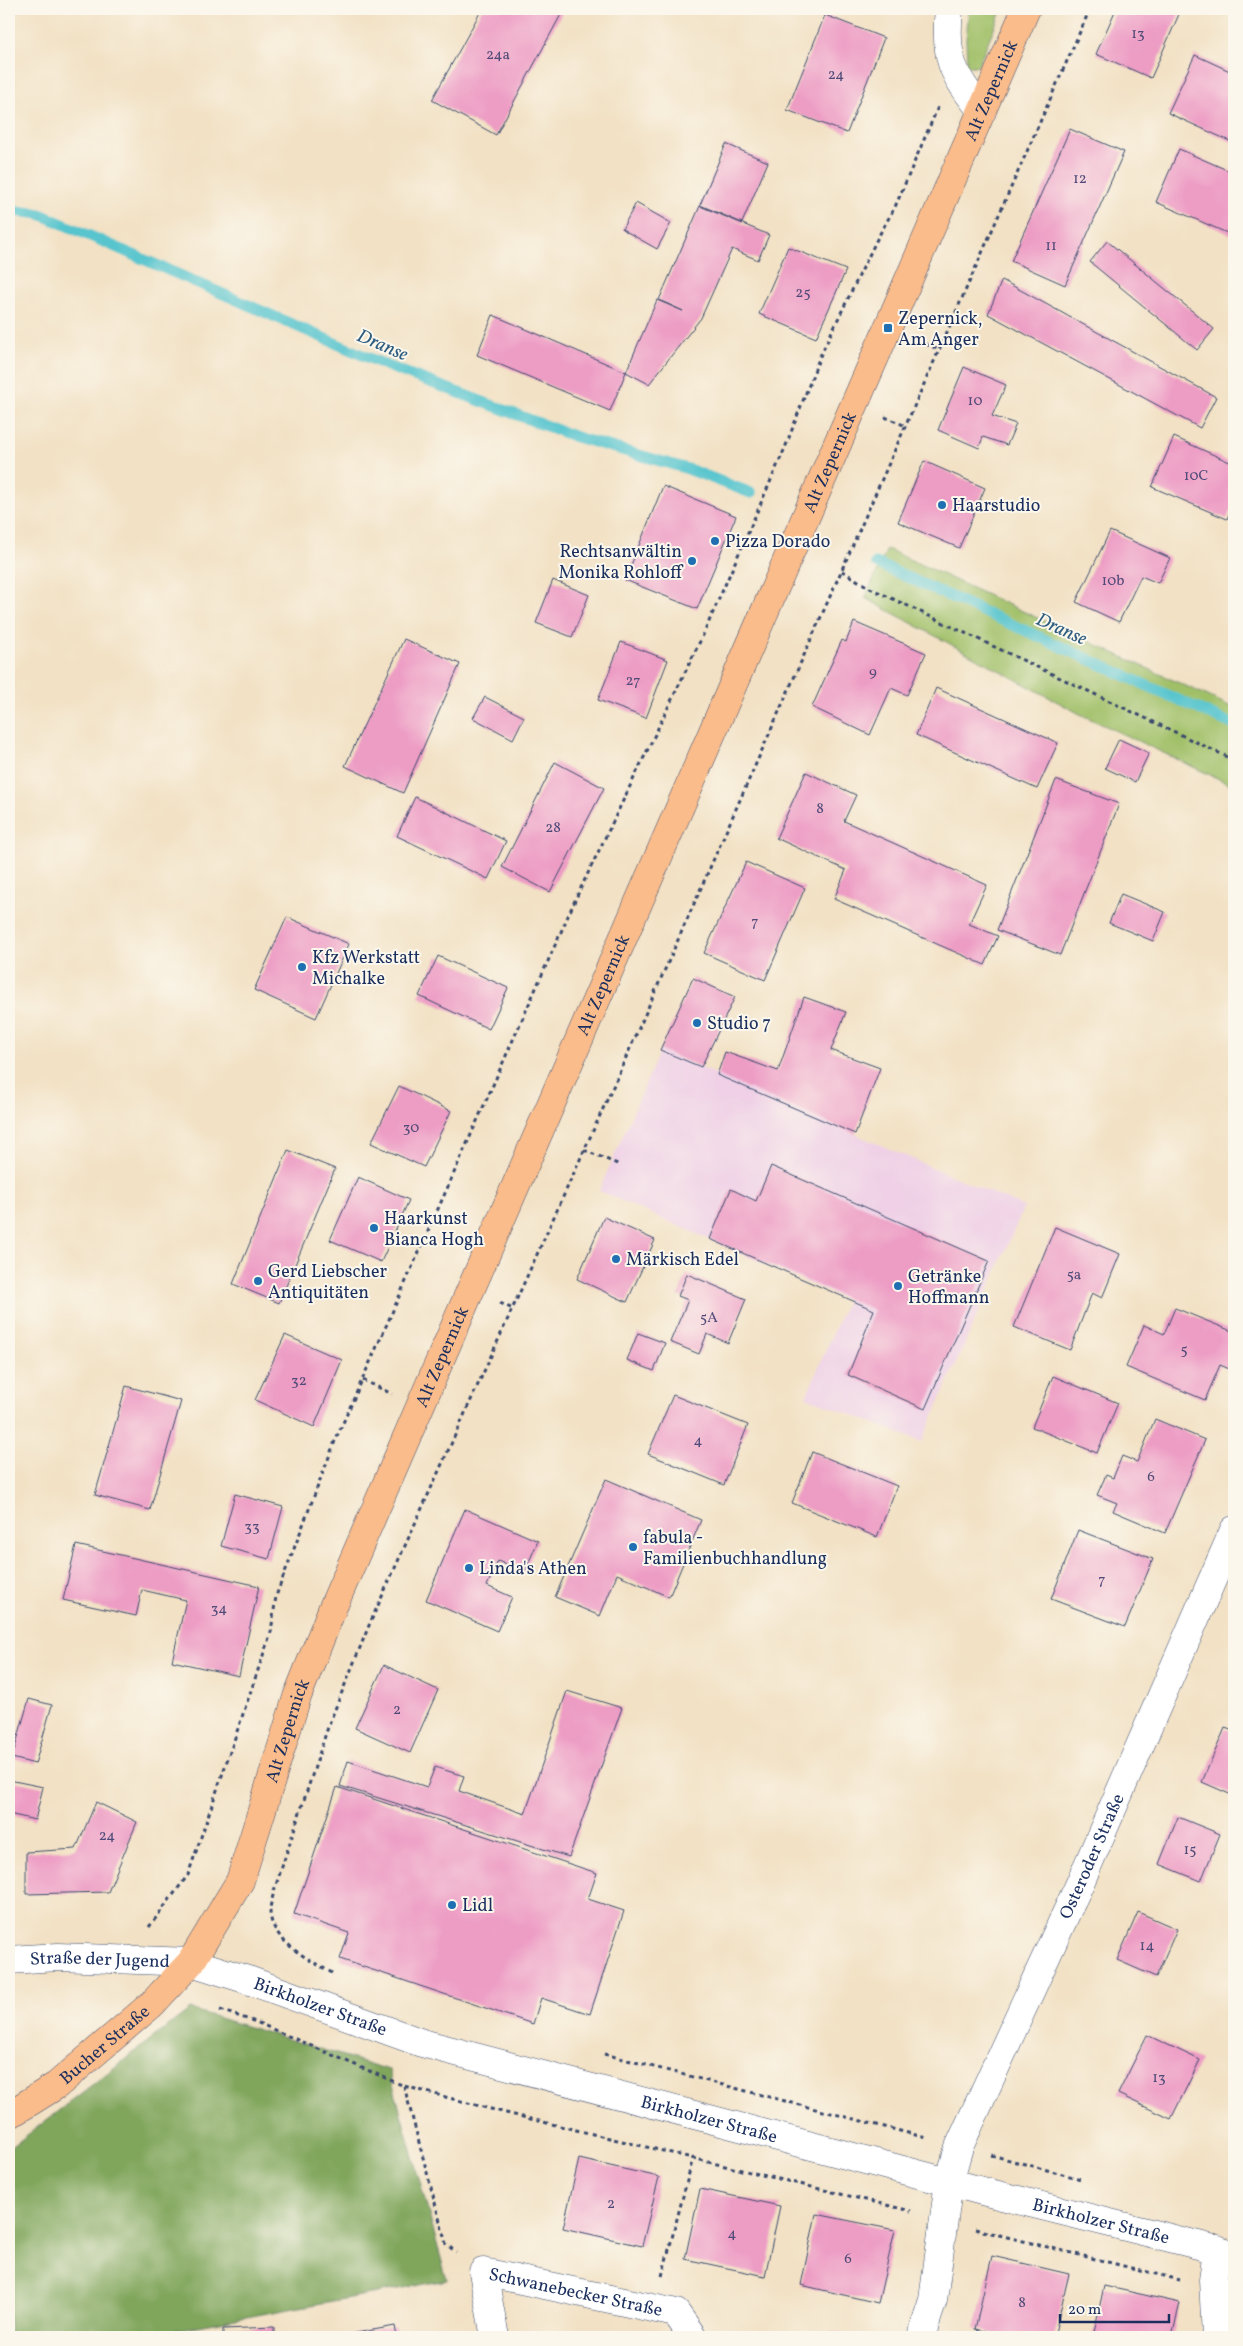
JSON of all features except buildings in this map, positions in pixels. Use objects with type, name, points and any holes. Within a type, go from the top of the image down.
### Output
[{"type":"main road","name":"Alt Zepernick","points":[[191,1962],[240,1881],[297,1697],[333,1607],[1026,9]]},
{"type":"main road","name":"Bucher Straße","points":[[9,2116],[57,2085],[152,2004],[191,1962]]},
{"type":"street","points":[[949,9],[946,34],[953,71],[982,111]]},
{"type":"street","name":"Osteroder Straße","points":[[921,2337],[933,2300],[949,2182],[959,2147],[1080,1883],[1234,1530]]},
{"type":"street","name":"Straße der Jugend","points":[[9,1960],[58,1957],[191,1962]]},
{"type":"street","name":"Birkholzer Straße","points":[[191,1962],[248,1980],[422,2044],[949,2182],[1226,2252]]},
{"type":"street","points":[[1216,2337],[1213,2280],[1226,2252]]},
{"type":"street","name":"Schwanebecker Straße","points":[[495,2337],[483,2272],[676,2313],[693,2337]]},
{"type":"path","points":[[337,1976],[289,1947],[275,1926],[270,1912],[274,1891],[328,1724],[370,1623],[584,1150],[1090,9]]},
{"type":"path","points":[[124,1960],[188,1875],[271,1632],[276,1596],[335,1441],[576,898],[704,633],[785,448],[820,356],[877,239],[895,207],[953,71]]},
{"type":"path","points":[[916,340],[940,350]]},
{"type":"path","points":[[883,416],[906,426]]},
{"type":"path","points":[[842,571],[870,588],[1234,760]]},
{"type":"path","points":[[584,1150],[620,1165]]},
{"type":"path","points":[[363,1380],[397,1396]]},
{"type":"path","points":[[220,2010],[256,2022],[404,2086],[1188,2282],[1213,2280]]},
{"type":"path","points":[[594,2052],[1090,2182]]},
{"type":"path","points":[[404,2086],[446,2244],[483,2272]]},
{"type":"path","points":[[654,2308],[693,2158]]},
{"type":"shaded area","points":[[660,1050],[1024,1207],[922,1442],[806,1397],[847,1300],[599,1191]]},
{"type":"green space","points":[[969,9],[1002,9],[978,66],[967,66],[966,39]]},
{"type":"green space","points":[[887,549],[1234,708],[1234,786],[1080,714],[865,598]]},
{"type":"green space","points":[[190,2009],[389,2070],[447,2280],[165,2332],[154,2337],[9,2337],[9,2149]]},
{"type":"waterway","name":"Dranse","points":[[9,210],[40,214],[390,367],[576,437],[688,469],[751,493]]},
{"type":"waterway","name":"Dranse","points":[[876,563],[1234,725]]},
{"type":"place","name":"Zepernick, Am Anger","points":[[888,328]]},
{"type":"place","name":"Haarstudio","points":[[942,505]]},
{"type":"place","name":"Pizza Dorado","points":[[715,541]]},
{"type":"place","name":"Rechtsanwältin Monika Rohloff","points":[[692,561]]},
{"type":"place","name":"Kfz Werkstatt Michalke","points":[[302,967]]},
{"type":"place","name":"Studio 7","points":[[697,1023]]},
{"type":"place","name":"Haarkunst Bianca Hogh","points":[[374,1228]]},
{"type":"place","name":"Märkisch Edel","points":[[616,1259]]},
{"type":"place","name":"Gerd Liebscher Antiquitäten","points":[[258,1281]]},
{"type":"place","name":"Getränke Hoffmann","points":[[898,1286]]},
{"type":"place","name":"fabula - Familienbuchhandlung","points":[[633,1547]]},
{"type":"place","name":"Linda's Athen","points":[[469,1568]]},
{"type":"place","name":"Lidl","points":[[452,1905]]}]
